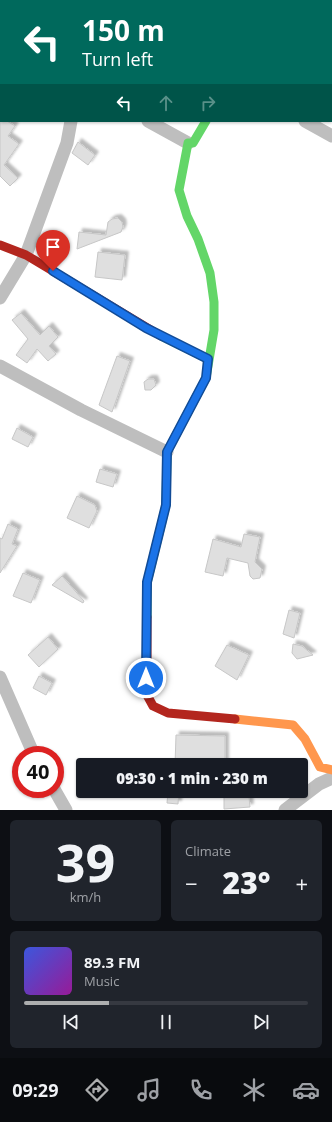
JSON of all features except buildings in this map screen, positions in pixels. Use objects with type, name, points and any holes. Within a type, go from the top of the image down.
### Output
[{"type":"street","points":[[0,298],[26,255],[67,143],[71,122]]},
{"type":"street","points":[[150,122],[188,143],[193,143],[205,122]]},
{"type":"street","points":[[307,122],[332,136]]},
{"type":"street","points":[[188,143],[179,190],[187,216],[198,239],[210,273],[214,302],[214,330],[206,378],[167,452],[166,505],[147,582],[147,695],[153,706],[168,713],[293,725],[307,738],[312,755],[320,767],[332,770]]},
{"type":"street","points":[[0,245],[26,255],[146,328],[208,359]]},
{"type":"street","points":[[0,366],[81,410],[167,452]]},
{"type":"street","points":[[0,677],[30,746]]},
{"type":"street","points":[[285,810],[319,784],[332,778]]},
{"type":"street","points":[[59,798],[66,810]]},
{"type":"traffic: fast","points":[[147,617],[147,583],[166,505],[167,452],[206,378],[214,330],[214,302],[210,273],[198,239],[187,216],[179,190],[188,143],[193,143],[205,122]]},
{"type":"traffic: fast","points":[[161,336],[208,359]]},
{"type":"traffic: slow","points":[[235,719],[293,725],[305,739],[320,767],[332,770]]},
{"type":"traffic: jam","points":[[0,245],[26,255],[161,336]]},
{"type":"traffic: jam","points":[[147,617],[147,695],[153,706],[168,713],[235,719]]},
{"type":"route","points":[[53,271],[146,328],[208,359],[206,378],[167,452],[166,505],[147,582],[146,678]]}]
